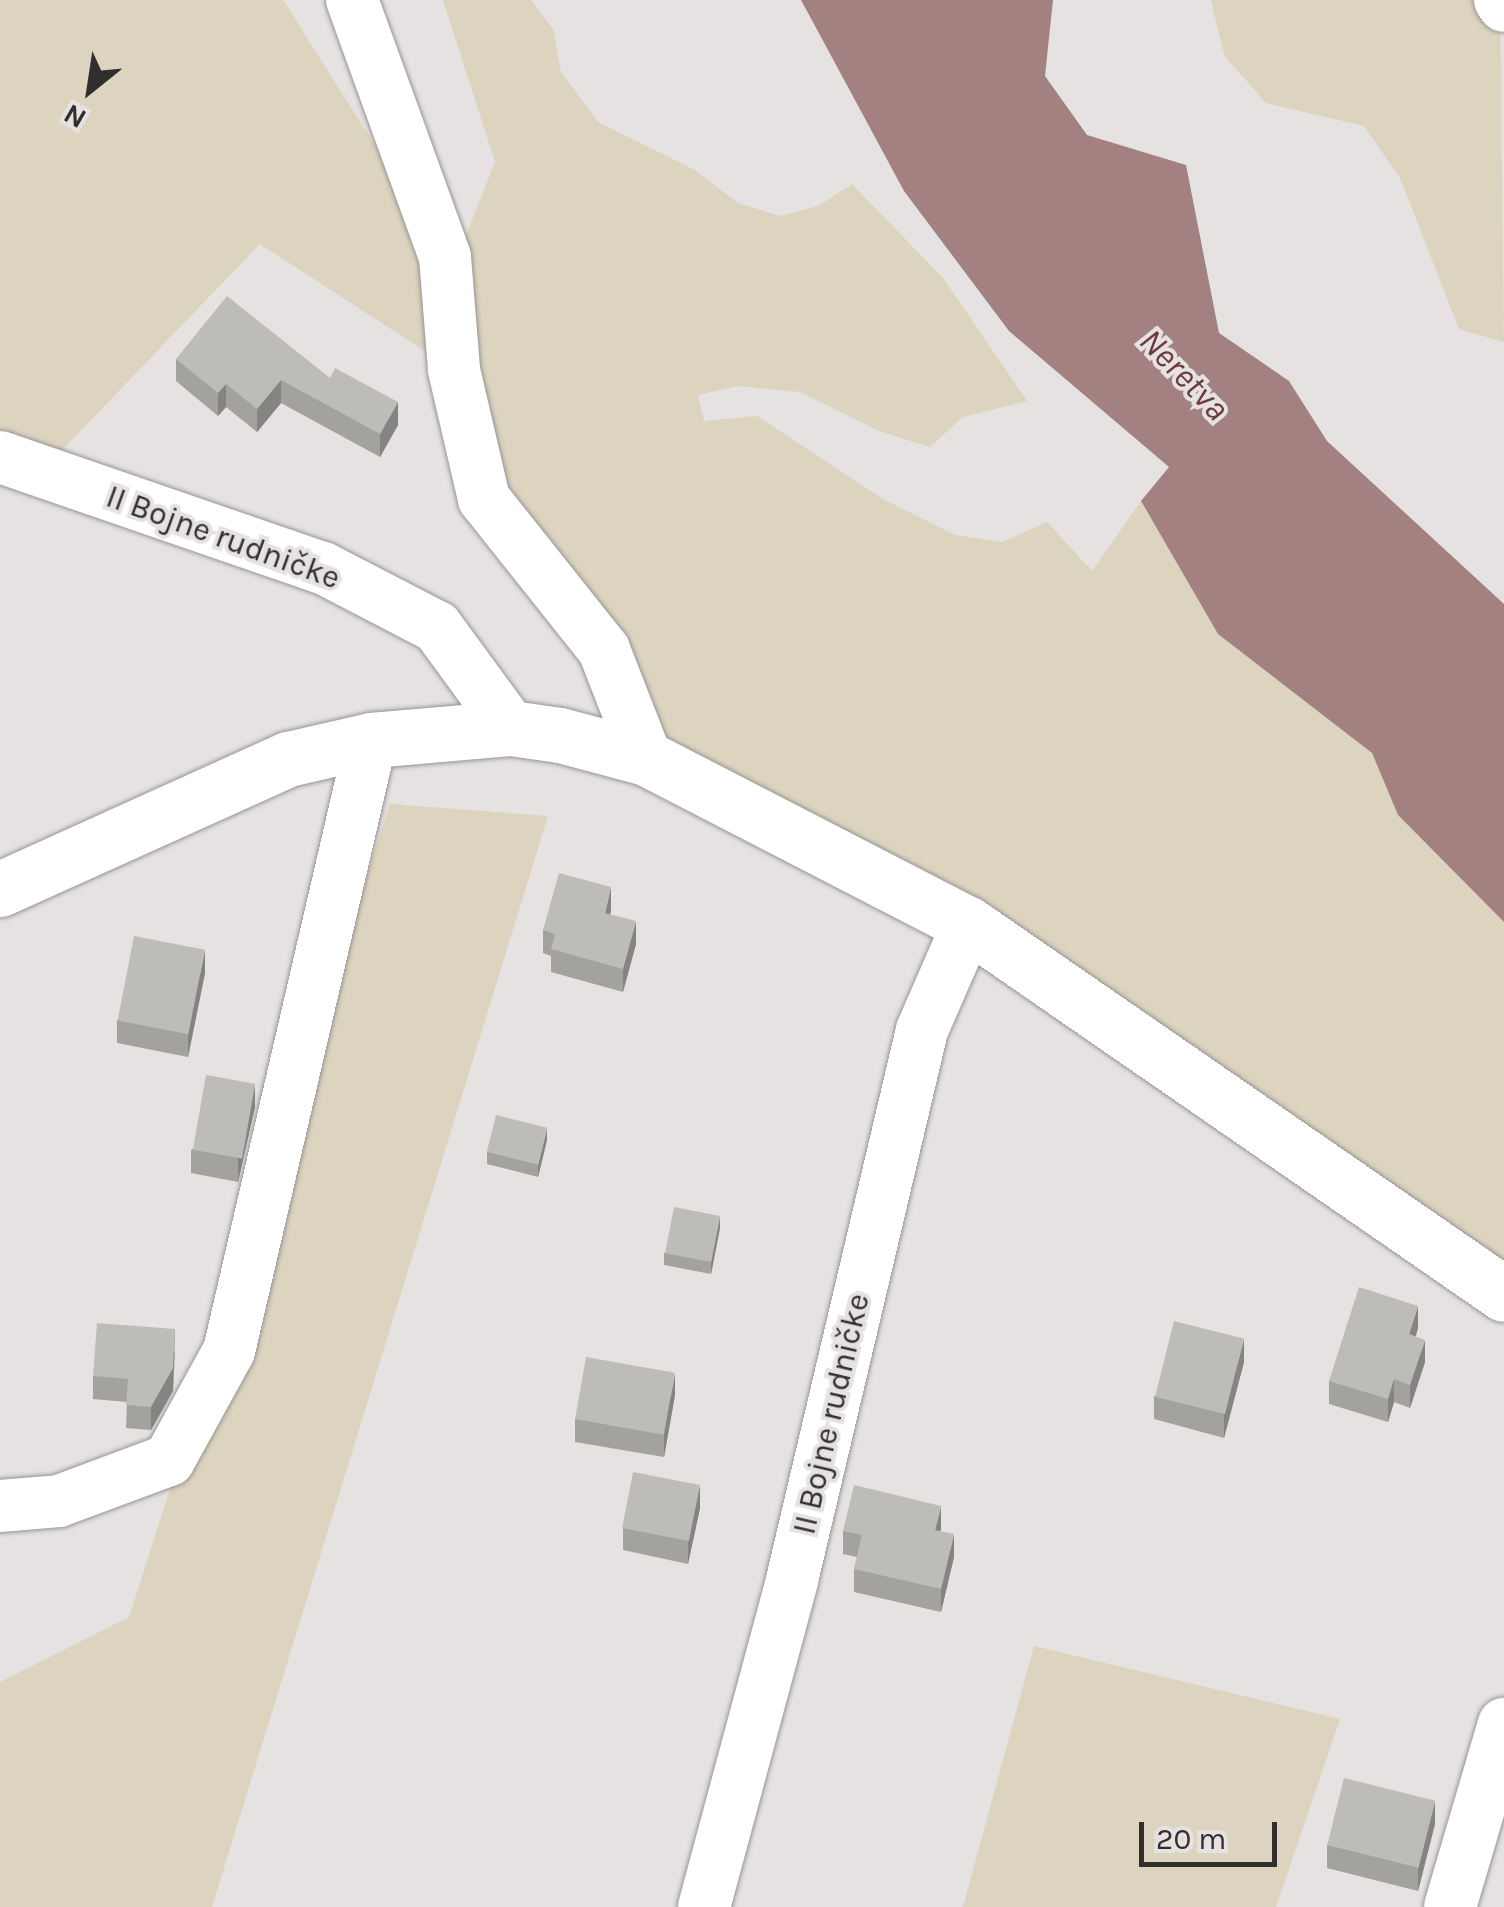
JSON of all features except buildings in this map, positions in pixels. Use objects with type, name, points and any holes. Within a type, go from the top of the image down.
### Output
[{"type":"street","points":[[352,0],[445,256],[454,370],[484,498],[604,650],[646,758]]},
{"type":"street","name":"II Bojne rudničke","points":[[0,458],[323,568],[437,627],[511,728]]},
{"type":"street","points":[[0,889],[288,759],[371,740],[511,728],[646,758],[968,924],[1504,1294]]},
{"type":"street","points":[[0,1506],[60,1501],[170,1460],[228,1351],[371,740]]},
{"type":"street","name":"II Bojne rudničke","points":[[704,1907],[792,1580],[922,1030],[968,924]]},
{"type":"street","points":[[1450,1907],[1504,1724]]},
{"type":"shaded area","points":[[0,0],[283,0],[445,256],[466,235],[495,162],[443,0],[531,0],[553,29],[561,72],[598,122],[695,170],[738,203],[780,216],[818,206],[852,184],[943,278],[1027,401],[963,417],[930,447],[879,431],[800,392],[738,386],[698,395],[704,421],[757,416],[883,499],[955,535],[1002,542],[1047,522],[1092,571],[1141,501],[1218,634],[1372,753],[1398,815],[1504,922],[1504,1294],[1420,1235],[646,758],[522,550],[454,370],[260,244],[39,474],[0,457]]},
{"type":"shaded area","points":[[1211,0],[1500,0],[1504,342],[1459,329],[1400,178],[1364,126],[1266,103],[1224,55]]},
{"type":"shaded area","points":[[390,804],[548,816],[212,1907],[0,1907],[0,1682],[129,1617]]},
{"type":"shaded area","points":[[1034,1646],[1340,1719],[1276,1907],[963,1907]]},
{"type":"water","name":"Neretva","points":[[801,0],[1053,0],[1045,76],[1087,135],[1186,165],[1219,333],[1289,381],[1327,441],[1504,604],[1504,922],[1398,815],[1372,753],[1218,634],[1141,501],[1169,467],[1009,331],[904,191]]}]
